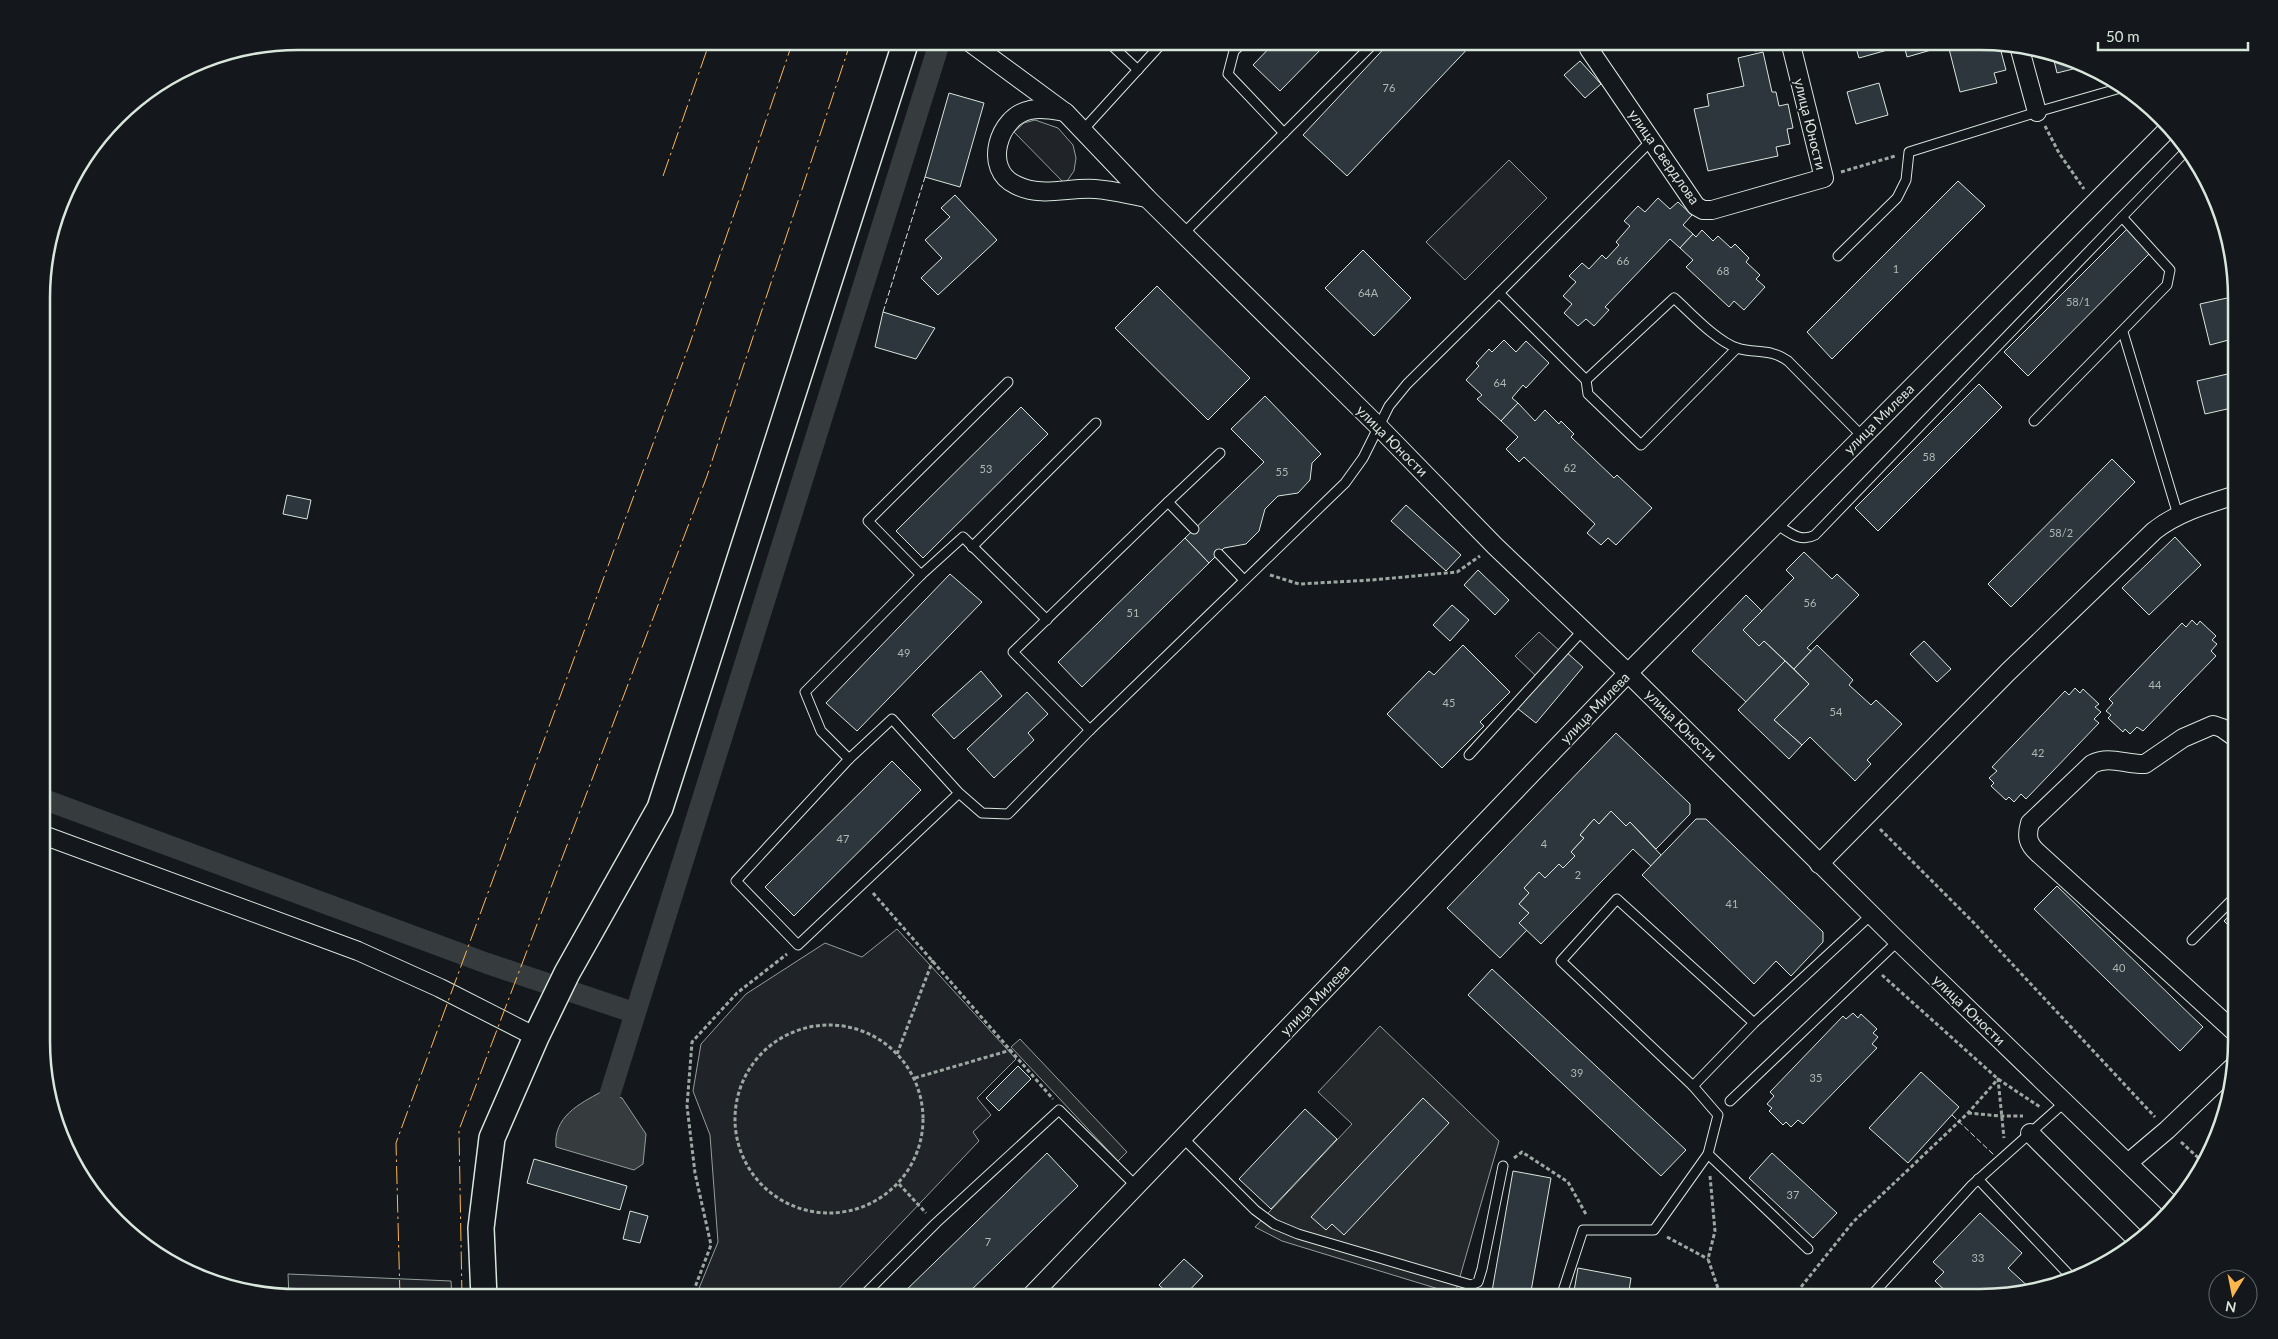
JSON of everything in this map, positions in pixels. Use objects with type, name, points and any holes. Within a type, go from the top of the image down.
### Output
[{"type":"street","points":[[484,1289],[481,1228],[492,1138],[536,1037],[551,1010],[567,973],[660,808],[903,50]]},
{"type":"street","name":"улица Юности","points":[[981,50],[1066,112],[1147,198],[1379,427],[1495,546],[1628,673],[1898,942],[2168,1203]]},
{"type":"street","name":"улица Свердлова","points":[[1590,50],[1696,206],[1703,210],[1712,210],[1824,178]]},
{"type":"street","name":"улица Юности","points":[[1792,50],[1824,178]]},
{"type":"street","points":[[2021,54],[2037,112]]},
{"type":"street","points":[[1066,112],[1046,109],[1030,110],[1012,119],[1002,131],[998,144],[997,162],[1002,173],[1014,184],[1038,192],[1094,189],[1147,198]]},
{"type":"street","name":"улица Милева","points":[[1038,1289],[1628,673],[2165,132]]},
{"type":"street","points":[[1819,864],[1865,815],[2147,537],[2165,522],[2178,515],[2228,498]]},
{"type":"street","points":[[2228,732],[2213,725],[2183,738],[2146,764],[2099,760],[2092,764],[2030,823],[2027,837],[2034,849],[2228,1026]]},
{"type":"street","points":[[50,838],[358,952],[440,988],[536,1037]]},
{"type":"street","points":[[2128,1164],[2225,1079]]},
{"type":"street","points":[[2030,1133],[2133,1236]]},
{"type":"lane","points":[[1117,50],[1138,70]]},
{"type":"lane","points":[[1083,130],[1156,50]]},
{"type":"lane","points":[[1235,50],[1228,74],[1284,133]]},
{"type":"lane","points":[[1183,234],[1367,50]]},
{"type":"lane","points":[[1838,256],[1897,198],[1906,180],[1909,152],[2114,90]]},
{"type":"lane","points":[[960,793],[798,945],[736,881],[849,759],[892,720],[960,793],[982,813],[1008,814],[1090,730],[1345,483],[1363,458],[1389,406],[1407,384],[1652,140]]},
{"type":"lane","points":[[1776,524],[1799,538],[1807,540],[1815,535],[2182,155]]},
{"type":"lane","points":[[2034,421],[2167,285],[2170,270],[2122,217]]},
{"type":"lane","points":[[1499,293],[1586,380],[1588,394],[1641,445],[1737,348]]},
{"type":"lane","points":[[1586,380],[1674,298],[1723,340],[1737,348],[1778,353],[1862,436]]},
{"type":"lane","points":[[2123,332],[2178,515]]},
{"type":"lane","points":[[921,575],[868,521],[1008,382]]},
{"type":"lane","points":[[972,547],[1096,423]]},
{"type":"lane","points":[[1090,730],[1013,652],[1220,453]]},
{"type":"lane","points":[[1168,502],[1194,529]]},
{"type":"lane","points":[[849,759],[821,731],[805,692],[921,575],[963,537],[1046,620]]},
{"type":"lane","points":[[1218,554],[1244,580]]},
{"type":"lane","points":[[1469,755],[1582,630]]},
{"type":"lane","points":[[1564,1289],[1583,1230],[1654,1230],[1708,1154],[1718,1116],[1693,1086],[1561,961],[1617,899],[1754,1023]]},
{"type":"lane","points":[[2192,940],[2228,904]]},
{"type":"lane","points":[[1693,1086],[1754,1023],[1871,915]]},
{"type":"lane","points":[[1730,1101],[1898,942]]},
{"type":"lane","points":[[1877,1289],[1978,1179],[2065,1102]]},
{"type":"lane","points":[[870,1289],[936,1224],[1060,1110],[1136,1186]]},
{"type":"lane","points":[[1182,1138],[1255,1210],[1274,1224],[1298,1234],[1471,1285],[1478,1282],[1482,1270],[1503,1166]]},
{"type":"lane","points":[[1708,1154],[1808,1249]]},
{"type":"lane","points":[[1978,1179],[2067,1273]]},
{"type":"path","points":[[2037,112],[2060,154],[2094,203]]},
{"type":"path","points":[[1824,178],[1909,152]]},
{"type":"path","points":[[1255,571],[1299,584],[1365,581],[1457,572],[1495,546]]},
{"type":"path","points":[[1865,815],[1974,922],[2167,1130],[2198,1158]]},
{"type":"path","points":[[864,883],[1050,1094],[1060,1110]]},
{"type":"path","points":[[694,1289],[711,1245],[695,1172],[687,1106],[692,1042],[736,993],[798,945]]},
{"type":"path","points":[[897,1054],[933,960]]},
{"type":"path","points":[[1872,966],[1998,1079],[2051,1115]]},
{"type":"path","points":[[820,1024],[842,1025],[862,1030],[881,1040],[897,1054],[915,1078],[923,1111],[922,1132],[917,1152],[899,1184],[877,1201],[857,1209],[836,1213],[822,1213],[795,1207],[776,1198],[760,1184],[747,1167],[741,1154],[734,1127],[734,1106],[740,1085],[749,1066],[763,1050],[780,1037],[799,1029],[820,1024]]},
{"type":"path","points":[[915,1078],[1011,1050]]},
{"type":"path","points":[[1799,1289],[1853,1222],[1968,1113],[1998,1079]]},
{"type":"path","points":[[1998,1079],[2000,1116],[2006,1155]]},
{"type":"path","points":[[1968,1113],[2000,1116],[2051,1115]]},
{"type":"path","points":[[1503,1166],[1522,1152],[1568,1182],[1595,1230]]},
{"type":"path","points":[[1708,1154],[1715,1231],[1708,1259],[1717,1289]]},
{"type":"path","points":[[899,1184],[936,1224]]},
{"type":"path","points":[[1654,1230],[1708,1259]]},
{"type":"shaded area","points":[[1035,120],[1058,128],[1073,145],[1076,158],[1074,171],[1065,184],[1014,132],[1024,123]]},
{"type":"shaded area","points":[[1509,160],[1547,198],[1465,280],[1426,242]]},
{"type":"shaded area","points":[[1539,632],[1561,652],[1537,677],[1515,656]]},
{"type":"shaded area","points":[[897,929],[1016,1059],[977,1098],[991,1115],[973,1132],[979,1141],[839,1289],[699,1289],[718,1242],[710,1135],[693,1091],[701,1044],[746,994],[825,943],[862,957]]},
{"type":"shaded area","points":[[1380,1026],[1499,1141],[1456,1289],[1439,1289],[1282,1241],[1255,1227],[1352,1124],[1318,1092]]},
{"type":"shaded area","points":[[1020,1039],[1127,1152],[1118,1161],[1011,1047]]},
{"type":"shaded area","points":[[601,1092],[622,1098],[646,1134],[643,1164],[634,1170],[556,1147],[556,1137],[563,1120],[584,1101]]},
{"type":"shaded area","points":[[288,1274],[451,1281],[451,1289],[298,1289],[289,1288]]},
{"type":"building","points":[[1267,50],[1320,50],[1280,91],[1253,65]]},
{"type":"building","points":[[1383,50],[1466,50],[1347,176],[1303,135]]},
{"type":"building","points":[[1857,50],[1887,50],[1859,58]]},
{"type":"building","points":[[1905,50],[1931,50],[1907,57]]},
{"type":"building","points":[[1949,50],[2001,51],[2006,70],[1994,73],[1997,83],[1960,92]]},
{"type":"building","points":[[1763,52],[1772,92],[1776,92],[1779,106],[1788,104],[1793,128],[1787,129],[1790,144],[1776,147],[1778,156],[1708,171],[1694,109],[1709,106],[1707,94],[1744,86],[1738,58]]},
{"type":"building","points":[[1580,61],[1601,84],[1585,98],[1564,75]]},
{"type":"building","points":[[2054,61],[2074,69],[2057,73]]},
{"type":"building","points":[[1879,83],[1888,115],[1856,124],[1847,92]]},
{"type":"building","points":[[949,93],[984,103],[960,187],[925,177]]},
{"type":"building","points":[[1958,181],[1985,206],[1832,359],[1807,332]]},
{"type":"building","points":[[955,195],[997,240],[938,295],[921,278],[942,258],[925,240],[950,217],[941,208]]},
{"type":"building","points":[[1658,198],[1670,209],[1678,202],[1692,215],[1683,225],[1693,234],[1680,248],[1670,239],[1605,307],[1609,310],[1594,326],[1586,319],[1578,326],[1564,313],[1572,304],[1563,296],[1576,282],[1569,276],[1582,263],[1589,269],[1602,255],[1606,259],[1619,245],[1616,242],[1630,226],[1624,221],[1638,206],[1645,212]]},
{"type":"building","points":[[2128,228],[2152,251],[2028,376],[2004,352]]},
{"type":"building","points":[[1702,230],[1713,241],[1718,236],[1731,248],[1735,244],[1749,258],[1746,262],[1760,275],[1756,279],[1765,287],[1744,310],[1734,301],[1729,307],[1686,267],[1693,260],[1680,248],[1693,234],[1696,237]]},
{"type":"building","points":[[1363,250],[1411,298],[1374,336],[1325,288]]},
{"type":"building","points":[[1157,286],[1250,378],[1208,420],[1115,328]]},
{"type":"building","points":[[2228,298],[2228,340],[2210,345],[2200,304]]},
{"type":"building","points":[[883,312],[935,328],[916,359],[875,347]]},
{"type":"building","points":[[1504,340],[1516,352],[1526,341],[1549,363],[1526,388],[1523,385],[1512,398],[1518,403],[1501,421],[1477,399],[1482,395],[1466,380],[1479,366],[1476,363],[1489,349],[1492,352]]},
{"type":"building","points":[[2228,374],[2228,409],[2205,414],[2197,381]]},
{"type":"building","points":[[1979,384],[2002,407],[1878,531],[1855,508]]},
{"type":"building","points":[[1265,396],[1321,454],[1312,463],[1310,480],[1298,493],[1278,496],[1265,509],[1259,531],[1246,544],[1224,548],[1209,563],[1185,538],[1264,462],[1231,429]]},
{"type":"building","points":[[1518,403],[1535,421],[1545,410],[1559,424],[1561,421],[1574,434],[1571,437],[1614,478],[1617,475],[1652,508],[1616,545],[1608,538],[1601,545],[1587,533],[1595,524],[1524,457],[1519,462],[1506,449],[1518,437],[1501,421]]},
{"type":"building","points":[[1021,407],[1048,434],[923,558],[896,531]]},
{"type":"building","points":[[2112,459],[2135,482],[2011,607],[1988,584]]},
{"type":"building","points":[[287,495],[311,500],[307,519],[283,514]]},
{"type":"building","points":[[1406,505],[1461,555],[1446,571],[1391,521]]},
{"type":"building","points":[[2175,537],[2201,565],[2149,615],[2122,588]]},
{"type":"building","points":[[1185,538],[1209,563],[1082,687],[1058,662]]},
{"type":"building","points":[[1804,552],[1832,579],[1837,574],[1859,595],[1807,648],[1811,651],[1794,669],[1764,641],[1759,646],[1743,630],[1794,578],[1786,570]]},
{"type":"building","points":[[1478,570],[1509,600],[1495,615],[1464,585]]},
{"type":"building","points":[[950,574],[982,602],[857,731],[826,703]]},
{"type":"building","points":[[1746,595],[1762,611],[1743,630],[1759,646],[1764,641],[1785,661],[1746,702],[1692,651]]},
{"type":"building","points":[[1452,605],[1469,620],[1450,641],[1433,625]]},
{"type":"building","points":[[2192,620],[2197,625],[2200,621],[2216,636],[2212,640],[2217,644],[2211,651],[2216,656],[2143,731],[2137,727],[2130,734],[2125,729],[2123,732],[2108,718],[2111,715],[2106,711],[2113,703],[2109,699],[2182,623],[2186,627]]},
{"type":"building","points":[[1924,641],[1951,669],[1937,682],[1910,654]]},
{"type":"building","points":[[1463,645],[1510,692],[1480,722],[1484,726],[1442,768],[1387,714],[1429,671],[1434,675]]},
{"type":"building","points":[[1817,645],[1853,680],[1849,685],[1871,705],[1876,700],[1902,724],[1867,760],[1871,764],[1855,781],[1810,737],[1802,745],[1774,720],[1809,684],[1794,669]]},
{"type":"building","points":[[1565,651],[1583,667],[1536,723],[1517,708]]},
{"type":"building","points":[[1785,661],[1809,684],[1774,720],[1802,745],[1789,759],[1738,710]]},
{"type":"building","points":[[981,671],[1002,696],[954,739],[932,715]]},
{"type":"building","points":[[2075,688],[2080,693],[2083,689],[2099,704],[2095,707],[2101,712],[2094,719],[2099,723],[2026,799],[2021,794],[2014,802],[2009,797],[2006,800],[1991,786],[1994,783],[1989,778],[1997,771],[1992,767],[2065,691],[2069,695]]},
{"type":"building","points":[[1027,692],[1048,714],[1028,733],[1034,740],[994,778],[967,749]]},
{"type":"building","points":[[1616,733],[1690,804],[1690,814],[1656,849],[1630,822],[1626,826],[1611,811],[1599,824],[1594,819],[1580,835],[1584,838],[1571,852],[1575,856],[1563,868],[1559,864],[1545,878],[1539,872],[1524,888],[1529,893],[1519,904],[1529,913],[1519,923],[1527,930],[1500,958],[1447,908]]},
{"type":"building","points":[[892,761],[921,790],[794,916],[765,887]]},
{"type":"building","points":[[1611,811],[1626,826],[1630,822],[1661,855],[1651,866],[1633,849],[1541,944],[1519,923],[1529,913],[1519,904],[1529,893],[1524,888],[1539,872],[1545,878],[1559,864],[1563,868],[1575,856],[1571,852],[1584,838],[1580,835],[1594,819],[1599,824]]},
{"type":"building","points":[[1696,819],[1706,819],[1823,932],[1823,942],[1791,976],[1776,961],[1754,984],[1642,875]]},
{"type":"building","points":[[2057,886],[2203,1027],[2180,1051],[2034,909]]},
{"type":"building","points":[[2228,917],[2228,925],[2224,921]]},
{"type":"building","points":[[1492,969],[1686,1150],[1661,1176],[1468,995]]},
{"type":"building","points":[[1853,1013],[1858,1018],[1861,1014],[1877,1029],[1873,1033],[1878,1037],[1872,1044],[1877,1048],[1803,1124],[1798,1120],[1791,1127],[1786,1122],[1783,1125],[1769,1111],[1772,1108],[1767,1104],[1774,1096],[1770,1092],[1843,1016],[1846,1019]]},
{"type":"building","points":[[1018,1066],[1031,1079],[999,1111],[986,1098]]},
{"type":"building","points":[[1921,1072],[1959,1107],[1908,1163],[1869,1128]]},
{"type":"building","points":[[1423,1098],[1449,1123],[1344,1235],[1332,1224],[1326,1230],[1311,1217]]},
{"type":"building","points":[[1305,1109],[1337,1139],[1271,1209],[1239,1179]]},
{"type":"building","points":[[1047,1153],[1078,1186],[972,1289],[907,1289]]},
{"type":"building","points":[[1772,1153],[1837,1213],[1813,1238],[1749,1178]]},
{"type":"building","points":[[534,1159],[627,1186],[620,1210],[527,1183]]},
{"type":"building","points":[[1513,1171],[1551,1178],[1531,1289],[1492,1289]]},
{"type":"building","points":[[630,1211],[648,1216],[640,1243],[623,1239]]},
{"type":"building","points":[[1980,1213],[2022,1253],[2008,1268],[2026,1285],[1980,1289],[1944,1289],[1935,1281],[1944,1272],[1933,1262]]},
{"type":"building","points":[[1184,1259],[1203,1276],[1191,1289],[1163,1289],[1159,1285]]},
{"type":"building","points":[[1578,1268],[1631,1278],[1629,1289],[1574,1289]]},
{"type":"waterway","points":[[610,1094],[937,50]]},
{"type":"waterway","points":[[50,802],[486,963],[635,1013]]},
{"type":"fence","points":[[883,312],[925,177]]},
{"type":"fence","points":[[1952,1115],[1994,1155]]},
{"type":"power","points":[[663,176],[707,50]]},
{"type":"power","points":[[400,1289],[396,1143],[690,343],[790,50]]},
{"type":"power","points":[[462,1289],[459,1130],[707,476],[848,50]]}]
